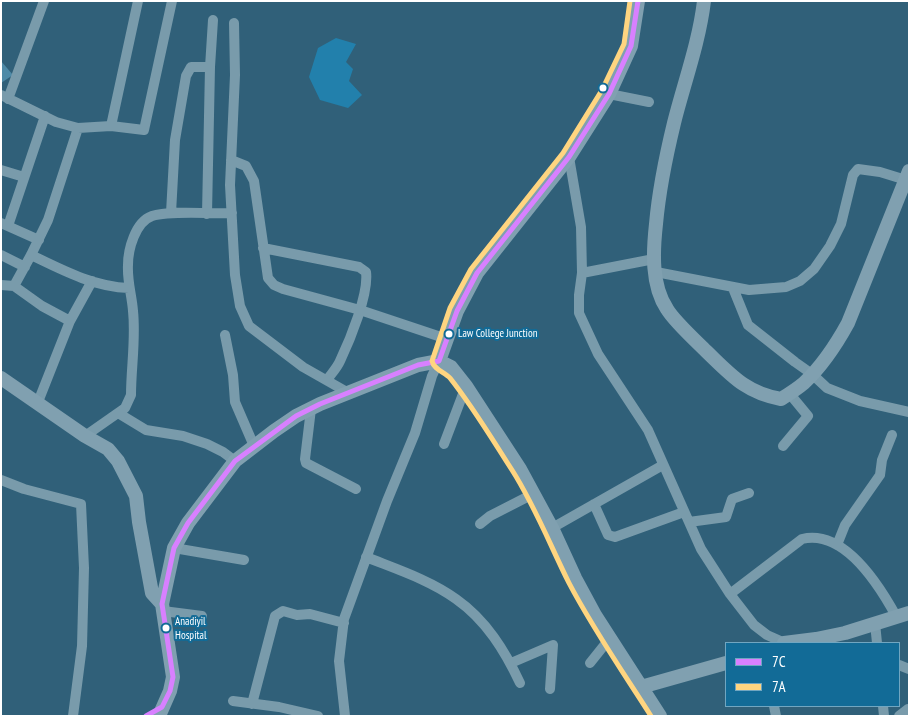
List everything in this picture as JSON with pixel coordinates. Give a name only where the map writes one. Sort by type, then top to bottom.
[{"type":"street","points":[[44,1],[5,97],[64,125],[78,128],[111,126],[144,130],[172,1]]},
{"type":"street","points":[[345,716],[338,662],[344,623],[366,557],[415,433],[432,376],[457,311],[477,273],[568,157],[609,94],[631,46],[638,1]]},
{"type":"street","points":[[582,273],[655,265],[733,288],[749,290],[786,287],[800,281],[814,269],[830,246],[841,224],[853,175],[858,169],[907,175],[848,323],[838,342],[812,374],[804,383],[781,399],[752,391],[730,374],[667,310],[659,292],[655,265],[659,192],[704,1]]},
{"type":"street","points":[[111,126],[137,2]]},
{"type":"street","points":[[207,214],[210,67],[213,20]]},
{"type":"street","points":[[234,23],[235,75],[231,160],[232,213],[235,275],[240,306],[248,326],[303,367],[347,392]]},
{"type":"street","points":[[171,213],[175,140],[186,76],[191,67],[210,67]]},
{"type":"street","points":[[609,94],[649,102]]},
{"type":"street","points":[[39,240],[4,225],[24,178],[45,116]]},
{"type":"street","points":[[14,286],[39,240],[56,196],[78,128]]},
{"type":"street","points":[[568,157],[580,227],[582,273],[579,313],[598,354],[648,430],[701,549],[730,594],[754,624],[767,635],[782,642]]},
{"type":"street","points":[[231,160],[241,162],[246,166],[254,181],[268,278],[274,285],[360,310],[447,339]]},
{"type":"street","points":[[1,170],[24,178]]},
{"type":"street","points":[[85,436],[125,408],[131,395],[133,311],[129,288],[128,264],[132,246],[143,220],[151,216],[171,213],[232,213]]},
{"type":"street","points":[[263,248],[363,269],[366,272],[360,310],[340,362],[327,380]]},
{"type":"street","points":[[1,255],[25,266]]},
{"type":"street","points":[[32,256],[74,276],[114,287],[129,288]]},
{"type":"street","points":[[38,402],[70,321],[92,281]]},
{"type":"street","points":[[1,285],[14,286],[42,306],[70,321]]},
{"type":"street","points":[[733,288],[748,325],[812,374],[827,388],[860,401],[909,412]]},
{"type":"street","points":[[226,335],[233,375],[235,402],[254,446]]},
{"type":"street","points":[[146,716],[160,711],[170,691],[174,677],[162,607],[174,548],[188,523],[235,462],[296,416],[347,392],[418,365],[439,361],[451,367],[466,386],[520,469],[552,528],[575,578],[610,638],[660,716]]},
{"type":"street","points":[[1,378],[85,436],[108,449],[118,461],[136,496],[152,592],[162,607],[202,616]]},
{"type":"street","points":[[444,444],[466,386]]},
{"type":"street","points":[[783,446],[808,416],[789,393]]},
{"type":"street","points":[[311,409],[306,463],[356,489]]},
{"type":"street","points":[[118,413],[146,430],[183,436],[207,444],[223,452],[235,462]]},
{"type":"street","points":[[836,545],[845,525],[880,475],[882,460],[892,435]]},
{"type":"street","points":[[552,528],[663,465]]},
{"type":"street","points":[[1,480],[24,489],[81,504],[84,568],[82,646],[73,716]]},
{"type":"street","points":[[689,522],[726,517],[732,499],[749,493]]},
{"type":"street","points":[[480,524],[490,516],[534,494]]},
{"type":"street","points":[[594,504],[608,535],[615,537],[684,512]]},
{"type":"street","points":[[730,594],[802,539],[812,536],[820,537],[836,545],[869,573],[884,595],[902,615],[845,633],[792,642]]},
{"type":"street","points":[[174,548],[244,560]]},
{"type":"street","points":[[366,557],[412,576],[456,598],[475,614],[493,635],[511,663],[520,683]]},
{"type":"street","points":[[252,704],[275,616],[283,611],[297,615],[310,614],[344,623]]},
{"type":"street","points":[[875,623],[877,642]]},
{"type":"street","points":[[590,662],[610,638]]},
{"type":"street","points":[[511,663],[553,645],[550,689]]},
{"type":"street","points":[[641,688],[725,663]]},
{"type":"street","points":[[233,702],[279,707],[318,716]]},
{"type":"street","points":[[899,716],[908,710]]},
{"type":"shaded area","points":[[336,38],[356,44],[346,62],[353,69],[349,81],[362,95],[348,108],[320,100],[309,77],[318,48]]},
{"type":"shaded area","points":[[1,61],[13,75],[1,83]]},
{"type":"transit line","name":"7A","points":[[630,1],[624,44],[602,90],[563,153],[471,269],[450,308],[432,361],[435,367],[448,376],[458,389],[512,470],[578,600],[651,716]]},
{"type":"transit line","name":"7C","points":[[146,716],[162,707],[170,691],[173,677],[162,604],[174,548],[188,523],[235,461],[296,416],[320,404],[418,365],[439,361],[457,311],[477,273],[569,157],[609,94],[631,46],[638,1]]},
{"type":"place","name":"Law College Junction","points":[[449,334]]},
{"type":"place","name":"Anadiyil Hospital","points":[[166,628]]}]
